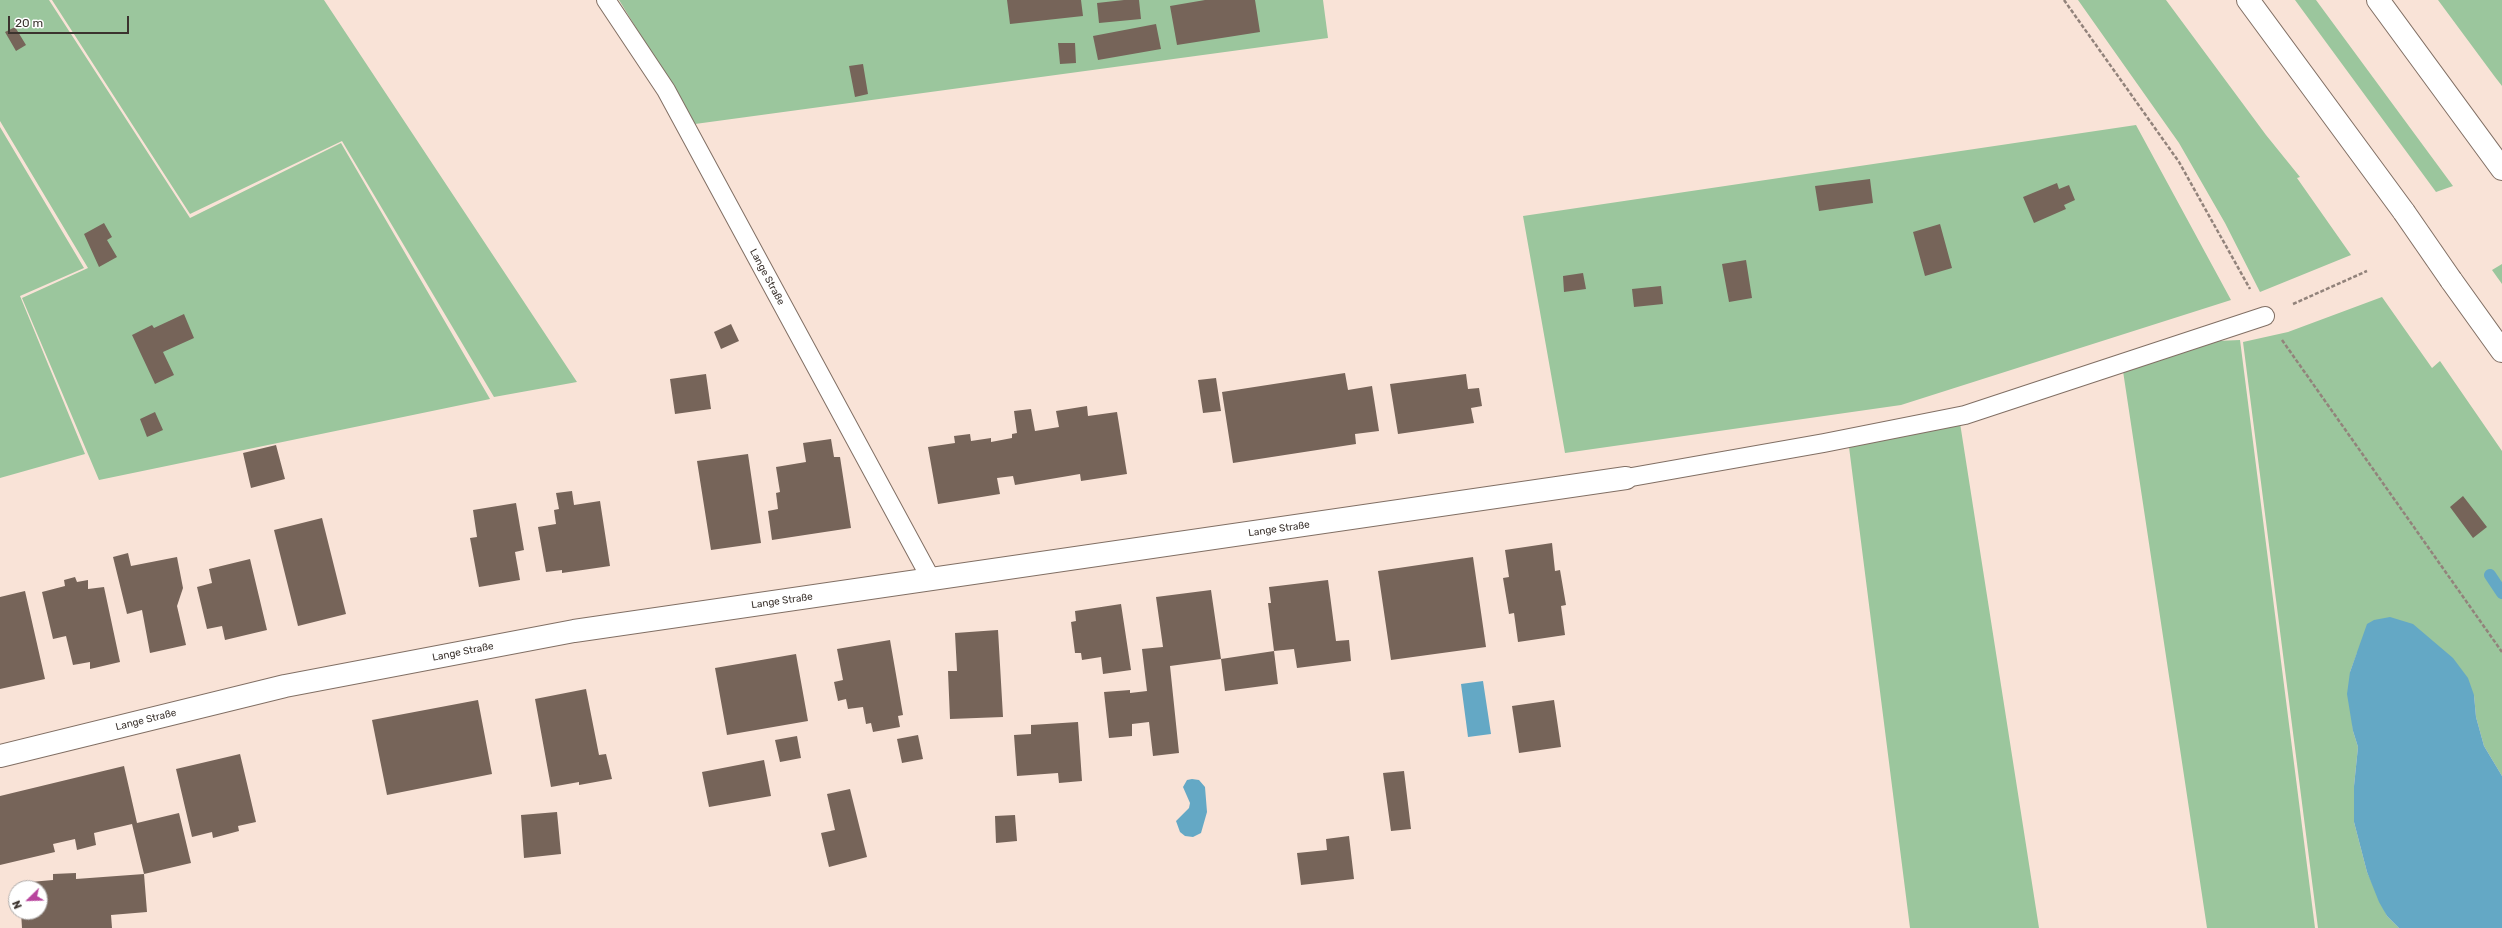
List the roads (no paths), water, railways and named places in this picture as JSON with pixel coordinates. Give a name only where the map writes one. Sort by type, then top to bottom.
[{"type":"main road","points":[[2248,0],[2404,212],[2502,351]]},
{"type":"main road","points":[[2378,0],[2499,166]]},
{"type":"main road","name":"Lange Straße","points":[[0,756],[285,686],[574,631],[1626,478]]},
{"type":"lane","name":"Lange Straße","points":[[606,0],[666,90],[931,579]]},
{"type":"lane","points":[[1626,478],[1824,443],[1964,415],[2265,316]]},
{"type":"water","points":[[2390,617],[2413,624],[2453,658],[2468,678],[2474,695],[2476,717],[2484,746],[2502,776],[2502,928],[2399,928],[2387,916],[2379,902],[2367,872],[2354,822],[2354,786],[2358,747],[2353,731],[2347,694],[2350,672],[2367,624],[2374,620]]},
{"type":"water","points":[[1483,681],[1491,734],[1468,737],[1461,684]]},
{"type":"water","points":[[1187,780],[1199,780],[1205,787],[1207,812],[1201,833],[1193,837],[1185,836],[1180,832],[1176,821],[1189,808],[1190,803],[1183,787]]},
{"type":"waterway","points":[[2490,575],[2502,593]]}]
